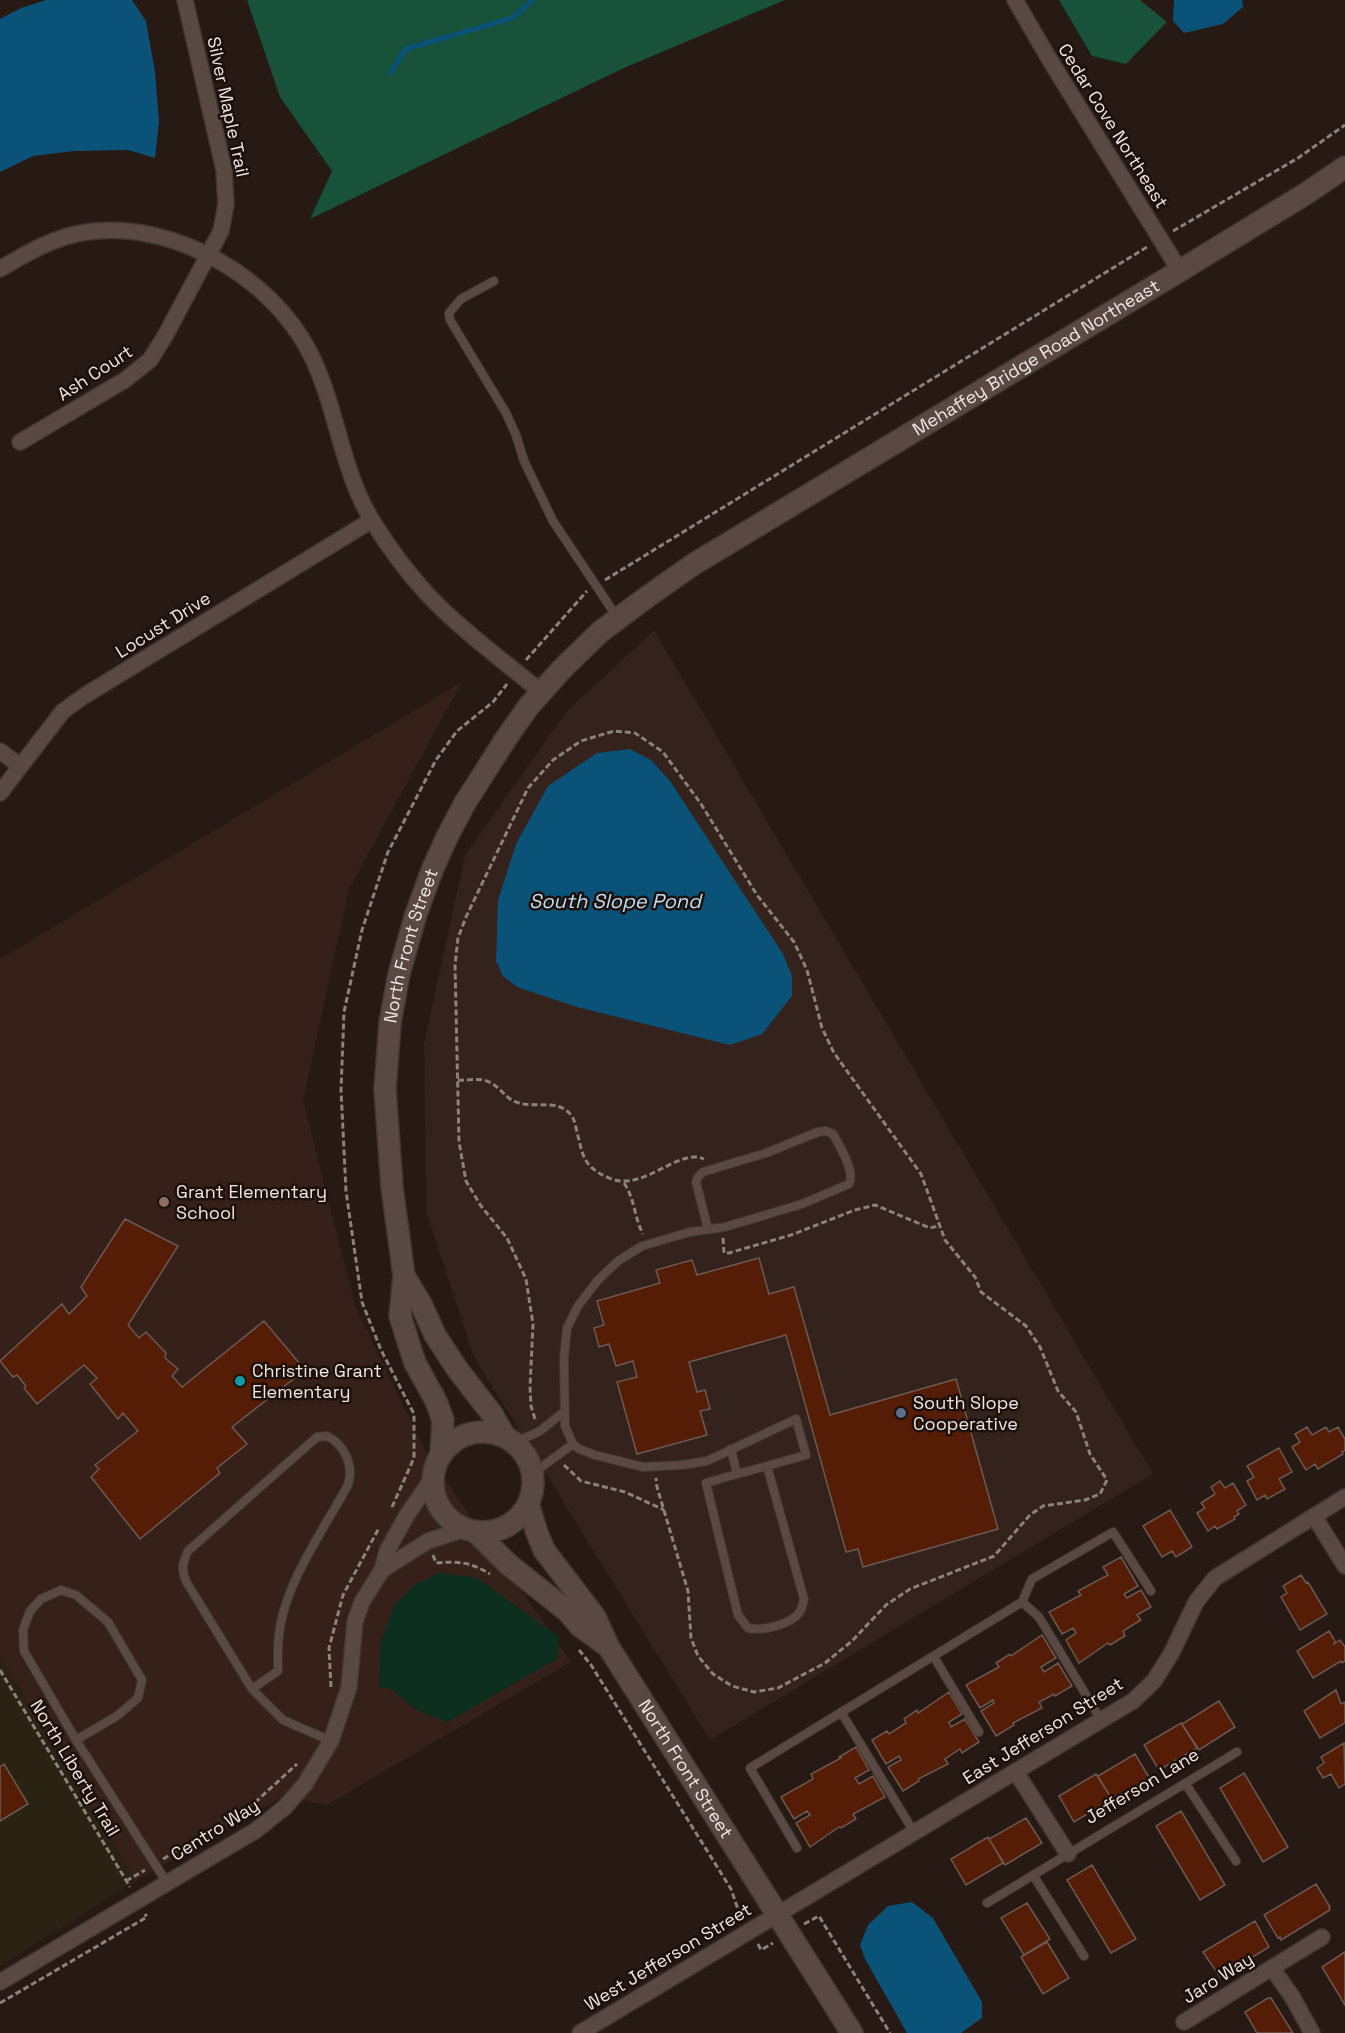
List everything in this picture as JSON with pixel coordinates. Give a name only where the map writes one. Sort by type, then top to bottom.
[{"type":"main road","name":"Mehaffey Bridge Road Northeast","points":[[725,545],[1180,271],[1345,167]]},
{"type":"main road","name":"North Front Street","points":[[509,1440],[435,1335],[421,1304],[404,1276],[392,1187],[385,1089],[390,1023],[399,974],[416,914],[447,837],[486,767],[541,692],[600,632],[646,597],[725,545]]},
{"type":"main road","points":[[404,1276],[400,1316],[415,1363],[436,1401],[443,1420],[441,1454]]},
{"type":"main road","points":[[470,1530],[491,1531],[506,1526],[519,1517],[528,1504],[532,1489],[532,1474],[528,1460],[519,1446],[491,1432],[477,1432],[457,1439],[441,1454],[435,1465],[433,1477],[433,1491],[438,1504],[446,1516],[470,1530],[567,1611],[580,1626],[608,1646]]},
{"type":"main road","name":"North Front Street","points":[[528,1504],[544,1550],[595,1617],[608,1646],[852,2033]]},
{"type":"street","name":"Silver Maple Trail","points":[[185,0],[224,170],[226,204],[221,231],[208,256]]},
{"type":"street","name":"Cedar Cove Northeast","points":[[1015,0],[1180,271]]},
{"type":"street","points":[[0,269],[58,240],[87,232],[122,231],[153,234],[185,244],[247,280],[274,304],[309,351],[326,387],[354,483],[372,520],[400,562],[429,596],[541,692]]},
{"type":"street","name":"Ash Court","points":[[20,442],[125,380],[150,360],[208,256]]},
{"type":"street","name":"Locust Drive","points":[[0,793],[63,711],[372,520]]},
{"type":"street","points":[[0,751],[20,766]]},
{"type":"street","name":"Centro Way","points":[[0,1982],[255,1831],[284,1808],[305,1784],[331,1741],[349,1687],[355,1622],[362,1602],[382,1570],[387,1551],[407,1515],[433,1477]]},
{"type":"street","name":"East Jefferson Street","points":[[776,1914],[1133,1701],[1155,1681],[1196,1602],[1215,1578],[1345,1497]]},
{"type":"street","points":[[1314,1515],[1345,1566]]},
{"type":"street","name":"Centro Way","points":[[382,1570],[428,1541],[470,1530]]},
{"type":"street","points":[[1016,1772],[1068,1854]]},
{"type":"street","name":"West Jefferson Street","points":[[580,2033],[776,1914]]},
{"type":"street","name":"Jaro Way","points":[[1184,2022],[1322,1937]]},
{"type":"street","name":"Jaro Way","points":[[1272,1968],[1293,1998],[1312,2033]]},
{"type":"lane","points":[[494,281],[461,299],[449,313],[450,320],[506,413],[524,461],[553,521],[618,619]]},
{"type":"lane","points":[[708,1229],[696,1182],[698,1177],[711,1168],[766,1153],[818,1132],[826,1131],[833,1134],[851,1171],[852,1179],[849,1184],[802,1204],[721,1227],[690,1232],[647,1245],[618,1261],[598,1280],[578,1306],[567,1328],[564,1358],[565,1426],[573,1444],[579,1449],[643,1467],[707,1461],[796,1419],[806,1455],[706,1483],[738,1615],[748,1628],[756,1630],[787,1622],[799,1614],[804,1599],[767,1466]]},
{"type":"lane","points":[[509,1440],[540,1431],[565,1411]]},
{"type":"lane","points":[[252,1689],[278,1671],[280,1628],[291,1590],[352,1473],[348,1458],[336,1440],[327,1436],[317,1437],[188,1551],[182,1563],[183,1574],[252,1689],[284,1720],[331,1741]]},
{"type":"lane","points":[[532,1474],[573,1444]]},
{"type":"lane","points":[[731,1449],[737,1474]]},
{"type":"lane","points":[[797,1848],[750,1768],[1022,1602],[1032,1580],[1113,1532],[1151,1591]]},
{"type":"lane","points":[[76,1740],[117,1716],[138,1698],[142,1680],[108,1622],[76,1595],[61,1590],[41,1599],[30,1611],[23,1630],[24,1651],[76,1740],[168,1883]]},
{"type":"lane","points":[[1022,1602],[1039,1617],[1101,1720]]},
{"type":"lane","points":[[934,1657],[979,1732]]},
{"type":"lane","points":[[841,1712],[914,1832]]},
{"type":"lane","name":"Jefferson Lane","points":[[987,1903],[1237,1752]]},
{"type":"lane","points":[[1185,1783],[1236,1861]]},
{"type":"lane","points":[[1033,1875],[1084,1956]]},
{"type":"path","points":[[517,671],[586,592],[596,585],[1160,238],[1298,158],[1345,125]]},
{"type":"path","points":[[458,1080],[481,1079],[491,1082],[509,1099],[519,1103],[563,1109],[571,1115],[586,1163],[593,1170],[624,1183],[631,1192],[638,1225],[647,1245]]},
{"type":"path","points":[[624,1183],[691,1156],[705,1159],[711,1168]]},
{"type":"path","points":[[721,1227],[724,1253],[729,1253],[791,1235],[855,1210],[875,1205],[930,1228],[938,1226]]},
{"type":"path","points":[[656,1481],[664,1510]]},
{"type":"path","name":"North Liberty Trail","points":[[0,1670],[126,1881]]},
{"type":"shaded area","name":"South Slope Cooperative","points":[[654,630],[1153,1474],[710,1740],[474,1357],[426,1212],[424,1044],[465,855],[567,711]]},
{"type":"shaded area","name":"Grant Elementary School","points":[[462,682],[349,889],[303,1100],[355,1305],[425,1451],[571,1662],[327,1805],[282,1797],[136,1881],[0,1656],[0,959]]},
{"type":"shaded area","points":[[0,1656],[136,1881],[0,1966]]},
{"type":"green space","points":[[247,0],[785,0],[624,68],[310,219],[332,171],[280,97]]},
{"type":"green space","points":[[1059,0],[1140,0],[1167,22],[1126,64],[1092,56]]},
{"type":"green space","points":[[440,1573],[477,1578],[559,1637],[557,1659],[447,1722],[415,1709],[391,1689],[379,1687],[381,1642],[394,1606],[416,1584]]},
{"type":"water","points":[[46,0],[132,0],[146,21],[155,72],[159,122],[155,158],[128,150],[74,151],[33,156],[0,172],[0,19],[21,8]]},
{"type":"water","points":[[1174,0],[1242,0],[1243,7],[1223,24],[1184,33],[1173,21]]},
{"type":"water","name":"South Slope Pond","points":[[630,749],[651,760],[670,781],[783,954],[792,976],[792,996],[762,1034],[730,1045],[577,1007],[517,987],[503,976],[496,961],[498,900],[516,844],[548,786],[597,753]]},
{"type":"water","points":[[912,1902],[933,1918],[982,2002],[982,2018],[961,2033],[907,2033],[865,1959],[860,1945],[868,1925],[888,1906]]},
{"type":"building","name":"Christine Grant Elementary","points":[[125,1219],[178,1246],[128,1325],[139,1338],[146,1332],[166,1353],[165,1358],[178,1369],[172,1376],[182,1387],[264,1321],[305,1370],[232,1427],[247,1444],[217,1468],[220,1473],[140,1539],[91,1477],[99,1469],[95,1465],[138,1431],[123,1413],[118,1419],[90,1384],[97,1378],[84,1365],[37,1404],[17,1375],[13,1377],[0,1361],[62,1304],[69,1314],[87,1296],[81,1287]]},
{"type":"building","name":"South Slope Cooperative","points":[[759,1258],[769,1294],[794,1287],[830,1415],[956,1379],[998,1529],[863,1567],[858,1549],[846,1552],[786,1335],[689,1362],[697,1392],[705,1390],[710,1409],[700,1411],[707,1435],[637,1454],[617,1382],[637,1377],[633,1361],[616,1366],[609,1344],[599,1347],[594,1328],[604,1325],[597,1301],[660,1283],[656,1270],[692,1260],[697,1275]]},
{"type":"building","points":[[1307,1427],[1312,1435],[1326,1427],[1329,1432],[1338,1427],[1345,1439],[1343,1454],[1318,1469],[1315,1464],[1306,1470],[1292,1447],[1300,1442],[1295,1434]]},
{"type":"building","points":[[1279,1448],[1292,1472],[1279,1479],[1285,1489],[1267,1499],[1265,1495],[1257,1500],[1247,1481],[1254,1477],[1247,1466]]},
{"type":"building","points":[[1220,1481],[1225,1488],[1233,1483],[1246,1505],[1237,1511],[1239,1514],[1234,1517],[1235,1519],[1217,1529],[1215,1526],[1208,1531],[1197,1513],[1205,1508],[1201,1503],[1215,1494],[1211,1487]]},
{"type":"building","points":[[1170,1510],[1192,1547],[1176,1557],[1172,1551],[1162,1557],[1143,1526]]},
{"type":"building","points":[[1121,1557],[1138,1586],[1124,1594],[1127,1598],[1141,1590],[1151,1607],[1137,1615],[1141,1620],[1123,1631],[1125,1636],[1110,1645],[1108,1643],[1079,1663],[1066,1640],[1076,1633],[1073,1628],[1062,1634],[1049,1612],[1081,1595],[1078,1591],[1108,1575],[1103,1567]]},
{"type":"building","points":[[1301,1575],[1306,1583],[1308,1582],[1327,1614],[1300,1630],[1281,1597],[1287,1593],[1283,1586]]},
{"type":"building","points":[[1329,1631],[1335,1641],[1334,1644],[1340,1640],[1345,1647],[1345,1661],[1342,1663],[1341,1661],[1313,1678],[1297,1651]]},
{"type":"building","points":[[1042,1635],[1056,1658],[1041,1667],[1044,1672],[1058,1663],[1072,1686],[1039,1702],[1042,1708],[1013,1723],[1014,1725],[996,1736],[981,1711],[994,1703],[993,1700],[980,1708],[966,1685],[999,1667],[996,1663],[1010,1654],[1011,1656]]},
{"type":"building","points":[[1336,1690],[1341,1704],[1345,1702],[1345,1723],[1320,1738],[1304,1711]]},
{"type":"building","points":[[949,1692],[962,1714],[949,1722],[951,1727],[965,1719],[979,1742],[962,1753],[960,1749],[945,1759],[948,1764],[918,1779],[919,1781],[903,1791],[888,1767],[901,1760],[899,1756],[886,1764],[872,1740],[887,1731],[889,1734],[906,1723],[904,1719],[917,1710],[918,1713]]},
{"type":"building","points":[[1219,1701],[1235,1727],[1199,1750],[1182,1724]]},
{"type":"building","points":[[1181,1723],[1197,1748],[1159,1770],[1144,1745]]},
{"type":"building","points":[[1344,1743],[1345,1784],[1339,1788],[1331,1774],[1323,1778],[1317,1768],[1324,1763],[1321,1757]]},
{"type":"building","points":[[856,1747],[869,1770],[855,1778],[859,1784],[873,1776],[885,1797],[853,1814],[856,1819],[839,1827],[810,1847],[796,1823],[810,1815],[807,1811],[794,1819],[781,1797],[813,1779],[811,1774]]},
{"type":"building","points":[[1135,1754],[1150,1779],[1113,1801],[1098,1776]]},
{"type":"building","points":[[4,1764],[28,1804],[0,1821],[0,1767]]},
{"type":"building","points":[[1244,1773],[1288,1847],[1263,1862],[1220,1788]]},
{"type":"building","points":[[1096,1774],[1112,1799],[1074,1822],[1059,1796]]},
{"type":"building","points":[[1181,1811],[1225,1885],[1200,1900],[1156,1826]]},
{"type":"building","points":[[1026,1818],[1042,1843],[1005,1865],[989,1839]]},
{"type":"building","points":[[988,1837],[1003,1863],[966,1885],[951,1859]]},
{"type":"building","points":[[1092,1865],[1136,1939],[1111,1953],[1067,1880]]},
{"type":"building","points":[[1316,1884],[1330,1910],[1281,1940],[1264,1915]]},
{"type":"building","points":[[1027,1903],[1050,1939],[1024,1955],[1001,1918]]},
{"type":"building","points":[[1255,1921],[1269,1947],[1220,1977],[1203,1952]]},
{"type":"building","points":[[1047,1942],[1069,1978],[1043,1994],[1021,1957]]},
{"type":"building","points":[[1345,1952],[1345,2005],[1322,1967]]},
{"type":"building","points":[[1271,1998],[1293,2033],[1257,2033],[1245,2012]]},
{"type":"waterway","points":[[390,73],[406,49],[512,18],[533,0]]},
{"type":"place","name":"Grant Elementary School","points":[[164,1202]]},
{"type":"place","name":"Christine Grant Elementary","points":[[240,1381]]},
{"type":"place","name":"South Slope Cooperative","points":[[901,1413]]}]
